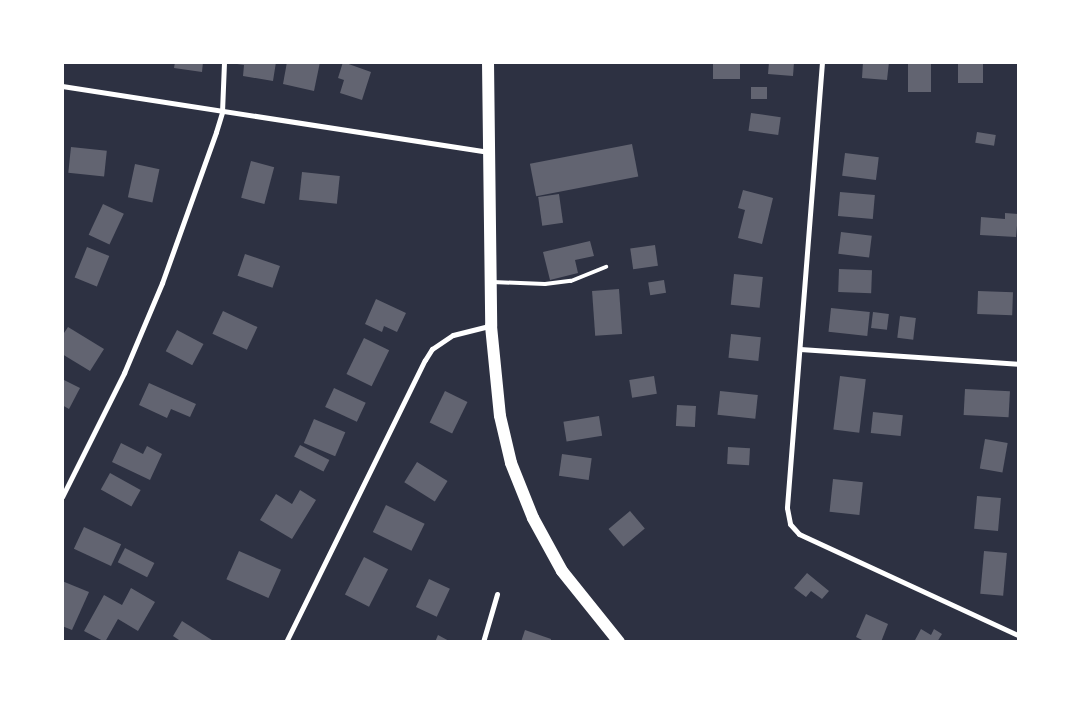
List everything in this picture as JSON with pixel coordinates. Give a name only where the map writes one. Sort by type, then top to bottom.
[{"type":"main road","points":[[488,62],[492,326],[500,416],[512,463],[525,500],[562,571],[619,642]]},
{"type":"street","points":[[62,497],[124,373],[162,283],[222,112],[224,62]]},
{"type":"street","points":[[822,62],[787,508],[790,524],[799,534],[1018,635]]},
{"type":"street","points":[[62,86],[489,152]]},
{"type":"street","points":[[286,642],[432,349],[454,335],[492,326]]},
{"type":"street","points":[[800,349],[1018,364]]},
{"type":"street","points":[[483,642],[497,594]]},
{"type":"lane","points":[[491,282],[562,282],[606,267]]},
{"type":"building","points":[[175,62],[203,62],[202,72],[174,68]]},
{"type":"building","points":[[276,62],[273,81],[243,76],[244,65],[237,64]]},
{"type":"building","points":[[287,62],[320,62],[314,91],[283,84]]},
{"type":"building","points":[[343,62],[371,72],[362,100],[340,93],[344,80],[338,78]]},
{"type":"building","points":[[713,62],[740,62],[740,79],[713,79]]},
{"type":"building","points":[[769,62],[794,62],[793,76],[768,74]]},
{"type":"building","points":[[863,62],[889,62],[887,80],[862,78]]},
{"type":"building","points":[[908,62],[931,62],[931,92],[908,92]]},
{"type":"building","points":[[958,62],[983,62],[983,83],[958,83]]},
{"type":"building","points":[[751,87],[767,87],[767,99],[751,99]]},
{"type":"building","points":[[751,113],[781,117],[778,135],[748,131]]},
{"type":"building","points":[[977,132],[996,135],[994,146],[975,143]]},
{"type":"building","points":[[632,144],[638,176],[536,196],[530,164]]},
{"type":"building","points":[[71,147],[107,151],[104,177],[68,173]]},
{"type":"building","points":[[845,153],[879,157],[876,180],[842,176]]},
{"type":"building","points":[[251,161],[274,167],[264,204],[241,198]]},
{"type":"building","points":[[135,164],[159,169],[152,202],[128,197]]},
{"type":"building","points":[[302,172],[340,176],[337,204],[299,200]]},
{"type":"building","points":[[743,190],[773,198],[762,244],[738,238],[745,210],[738,208]]},
{"type":"building","points":[[840,192],[875,195],[873,219],[838,216]]},
{"type":"building","points":[[559,194],[563,223],[542,226],[538,197]]},
{"type":"building","points":[[103,204],[124,214],[109,245],[89,235]]},
{"type":"building","points":[[1005,213],[1018,214],[1016,237],[980,235],[981,217],[1005,219]]},
{"type":"building","points":[[841,232],[872,236],[869,258],[838,254]]},
{"type":"building","points":[[590,241],[594,256],[575,260],[578,273],[550,280],[543,252]]},
{"type":"building","points":[[655,245],[658,266],[633,269],[630,248]]},
{"type":"building","points":[[87,247],[109,256],[97,287],[75,278]]},
{"type":"building","points":[[245,254],[280,266],[272,288],[238,276]]},
{"type":"building","points":[[839,269],[872,270],[871,293],[838,292]]},
{"type":"building","points":[[734,274],[763,277],[760,308],[731,305]]},
{"type":"building","points":[[664,280],[666,293],[650,295],[648,283]]},
{"type":"building","points":[[619,289],[622,334],[595,336],[592,291]]},
{"type":"building","points":[[978,291],[1013,292],[1012,315],[977,314]]},
{"type":"building","points":[[376,299],[406,313],[397,332],[384,326],[382,332],[365,324]]},
{"type":"building","points":[[831,308],[870,312],[867,336],[828,332]]},
{"type":"building","points":[[223,311],[257,327],[247,350],[212,334]]},
{"type":"building","points":[[873,312],[889,314],[887,330],[871,328]]},
{"type":"building","points":[[900,316],[916,318],[913,340],[897,338]]},
{"type":"building","points":[[68,327],[104,349],[90,371],[62,354],[62,336]]},
{"type":"building","points":[[177,330],[203,344],[192,365],[166,351]]},
{"type":"building","points":[[731,334],[761,337],[758,361],[728,358]]},
{"type":"building","points":[[364,338],[389,350],[372,386],[346,374]]},
{"type":"building","points":[[654,376],[657,394],[632,398],[629,380]]},
{"type":"building","points":[[840,376],[866,379],[859,433],[833,430]]},
{"type":"building","points":[[62,379],[80,388],[69,409],[62,405]]},
{"type":"building","points":[[149,383],[196,404],[190,417],[171,409],[167,418],[139,405]]},
{"type":"building","points":[[334,388],[366,403],[357,422],[325,407]]},
{"type":"building","points":[[965,389],[1010,391],[1009,417],[964,415]]},
{"type":"building","points":[[445,391],[467,402],[452,433],[430,422]]},
{"type":"building","points":[[720,391],[758,395],[755,419],[717,415]]},
{"type":"building","points":[[677,405],[696,406],[695,427],[676,426]]},
{"type":"building","points":[[873,412],[903,415],[901,436],[871,433]]},
{"type":"building","points":[[599,416],[602,436],[567,441],[563,422]]},
{"type":"building","points":[[314,419],[345,432],[335,456],[304,443]]},
{"type":"building","points":[[985,439],[1008,443],[1002,473],[980,469]]},
{"type":"building","points":[[121,443],[143,454],[147,446],[162,454],[150,480],[112,462]]},
{"type":"building","points":[[300,445],[329,460],[324,472],[294,457]]},
{"type":"building","points":[[728,447],[750,448],[749,465],[727,464]]},
{"type":"building","points":[[562,454],[592,458],[589,480],[559,476]]},
{"type":"building","points":[[417,462],[448,481],[435,501],[404,482]]},
{"type":"building","points":[[110,473],[141,490],[131,507],[101,490]]},
{"type":"building","points":[[833,479],[863,482],[859,515],[830,512]]},
{"type":"building","points":[[300,490],[316,500],[292,539],[260,520],[276,494],[292,504]]},
{"type":"building","points":[[977,496],[1001,498],[998,531],[974,529]]},
{"type":"building","points":[[386,505],[425,524],[411,551],[373,532]]},
{"type":"building","points":[[630,511],[645,529],[623,547],[609,529]]},
{"type":"building","points":[[84,527],[121,544],[111,566],[74,549]]},
{"type":"building","points":[[125,548],[154,563],[147,577],[118,562]]},
{"type":"building","points":[[239,551],[281,570],[268,598],[226,579]]},
{"type":"building","points":[[984,551],[1007,553],[1003,596],[980,594]]},
{"type":"building","points":[[364,557],[388,569],[369,607],[345,594]]},
{"type":"building","points":[[807,573],[829,591],[822,599],[811,591],[806,597],[794,588]]},
{"type":"building","points":[[429,579],[450,589],[437,617],[416,607]]},
{"type":"building","points":[[62,581],[89,592],[72,630],[62,626]]},
{"type":"building","points":[[131,588],[155,602],[138,631],[118,619],[105,642],[84,631],[104,595],[122,605]]},
{"type":"building","points":[[866,614],[888,624],[881,642],[866,642],[856,637]]},
{"type":"building","points":[[182,621],[215,642],[182,642],[173,636]]},
{"type":"building","points":[[921,629],[931,635],[934,629],[942,634],[937,642],[914,642]]},
{"type":"building","points":[[525,630],[551,639],[551,642],[521,642]]},
{"type":"building","points":[[438,635],[451,642],[435,642]]}]
